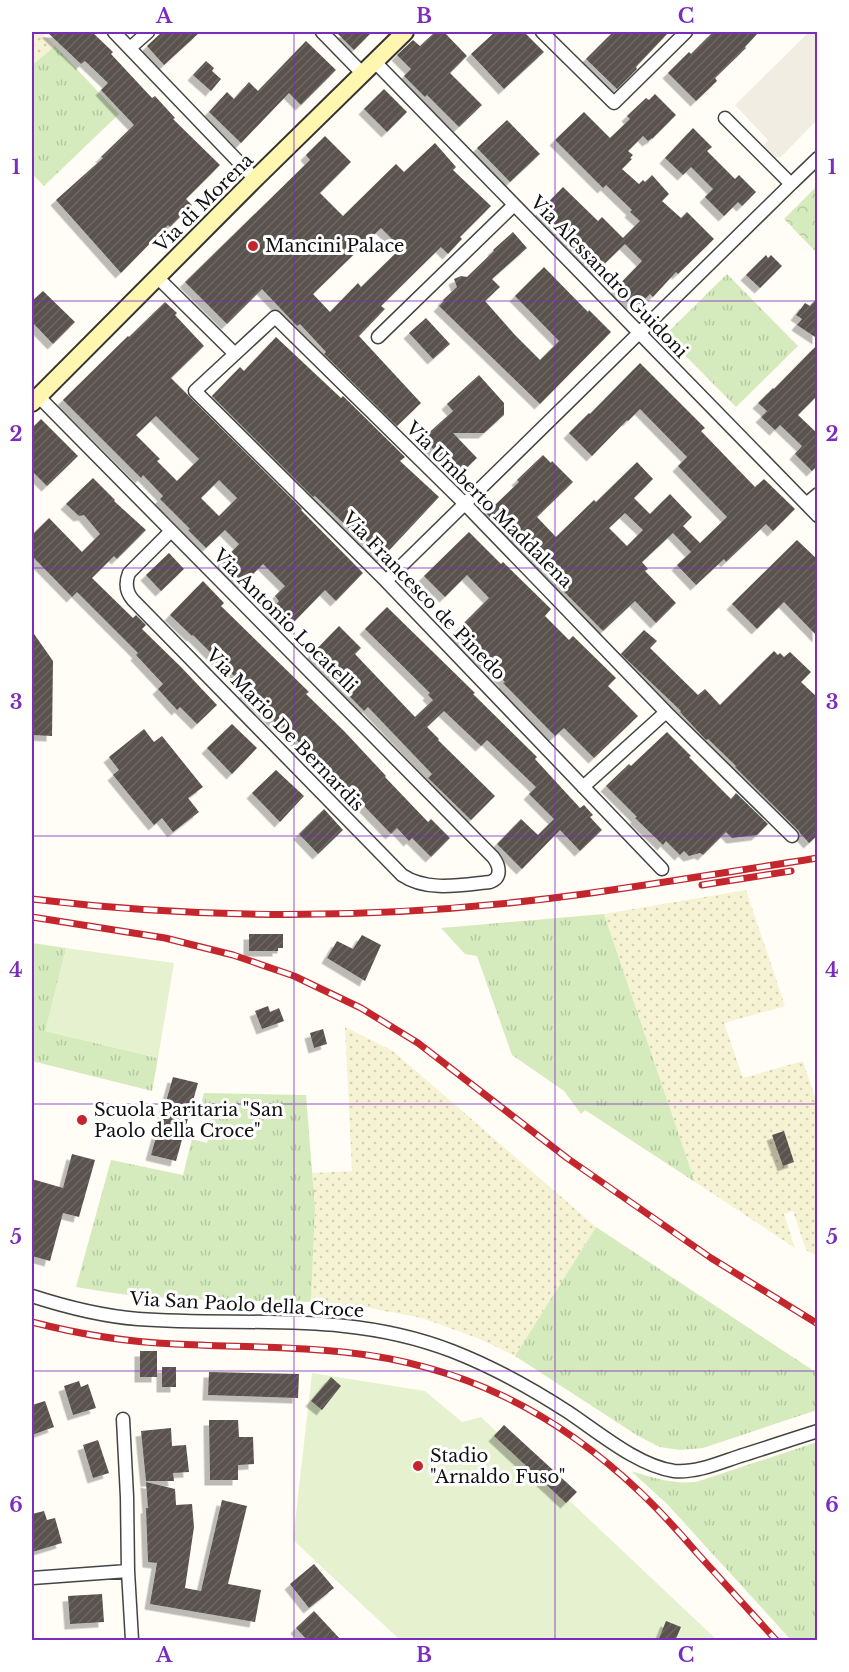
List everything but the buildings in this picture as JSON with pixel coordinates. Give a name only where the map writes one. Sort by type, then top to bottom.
[{"type":"street","points":[[114,32],[255,179]]},
{"type":"street","points":[[130,48],[148,32]]},
{"type":"street","name":"Via Alessandro Guidoni","points":[[322,32],[368,68],[514,206],[818,516]]},
{"type":"street","name":"Via di Morena","points":[[35,400],[405,32]]},
{"type":"street","points":[[542,32],[614,103],[686,32]]},
{"type":"street","points":[[725,117],[790,184]]},
{"type":"street","points":[[386,581],[818,158]]},
{"type":"street","points":[[378,337],[514,206]]},
{"type":"street","points":[[157,277],[235,354]]},
{"type":"street","name":"Via Umberto Maddalena","points":[[235,354],[274,317],[464,503],[666,712],[792,836]]},
{"type":"street","name":"Via Francesco de Pinedo","points":[[235,354],[195,391],[386,581],[662,869]]},
{"type":"street","name":"Via Antonio Locatelli","points":[[35,400],[171,531],[493,857],[498,864],[498,875]]},
{"type":"street","points":[[806,504],[818,494]]},
{"type":"street","name":"Via Mario De Bernardis","points":[[171,531],[129,573],[127,589],[133,600],[402,875],[416,883],[436,886],[490,882],[498,875]]},
{"type":"street","points":[[583,787],[666,712]]},
{"type":"street","name":"Via San Paolo della Croce","points":[[32,1296],[88,1311],[136,1318],[315,1323],[361,1327],[409,1337],[449,1350],[495,1370],[542,1396],[629,1453],[668,1470],[700,1469],[818,1431]]},
{"type":"street","points":[[123,1419],[132,1641]]},
{"type":"street","points":[[32,1578],[128,1570]]},
{"type":"shaded area","points":[[32,32],[41,32],[55,46],[32,65]]},
{"type":"shaded area","points":[[809,32],[817,32],[817,120],[781,157],[773,158],[759,150],[768,140],[735,105]]},
{"type":"shaded area","points":[[746,890],[785,1006],[724,1023],[743,1078],[803,1061],[817,1103],[817,1256],[806,1250],[793,1211],[784,1214],[795,1248],[695,1182],[604,914]]},
{"type":"shaded area","points":[[345,1027],[393,1051],[596,1227],[515,1356],[480,1339],[422,1318],[354,1305],[311,1302],[315,1208],[312,1173],[352,1171]]},
{"type":"green space","points":[[55,46],[119,114],[44,186],[32,174],[32,65]]},
{"type":"green space","points":[[817,186],[817,253],[784,219]]},
{"type":"green space","points":[[727,274],[798,346],[736,407],[665,335]]},
{"type":"green space","points":[[604,914],[695,1182],[585,1110],[581,1114],[564,1091],[512,1055],[477,956],[465,954],[441,928]]},
{"type":"green space","points":[[32,943],[66,948],[46,1031],[158,1058],[152,1091],[32,1061]]},
{"type":"green space","points":[[66,948],[174,963],[158,1058],[45,1031]]},
{"type":"green space","points":[[204,1093],[306,1095],[315,1208],[311,1302],[164,1298],[76,1287],[111,1160],[183,1175],[192,1139],[207,1143],[213,1117],[199,1112]]},
{"type":"green space","points":[[596,1227],[817,1373],[817,1410],[703,1448],[680,1450],[660,1447],[638,1436],[515,1356]]},
{"type":"green space","name":"Stadio \"Arnaldo Fuso\"","points":[[312,1373],[425,1391],[462,1422],[481,1417],[717,1640],[400,1640],[293,1540]]},
{"type":"green space","points":[[817,1442],[817,1640],[791,1640],[668,1505],[631,1471],[671,1481],[696,1482]]},
{"type":"railway","points":[[32,899],[169,911],[239,914],[377,912],[447,908],[584,894],[818,858]]},
{"type":"railway","points":[[702,885],[791,871]]},
{"type":"railway","points":[[32,917],[165,938],[233,955],[294,976],[361,1008],[418,1043],[567,1158],[711,1258],[818,1324]]},
{"type":"railway","points":[[32,1322],[85,1334],[139,1341],[343,1352],[386,1358],[467,1381],[540,1416],[575,1438],[609,1464],[663,1515],[776,1640]]},
{"type":"place","name":"Mancini Palace","points":[[253,246]]},
{"type":"place","name":"Scuola Paritaria \"San Paolo della Croce\"","points":[[82,1120]]},
{"type":"place","name":"Stadio \"Arnaldo Fuso\"","points":[[418,1466]]}]
